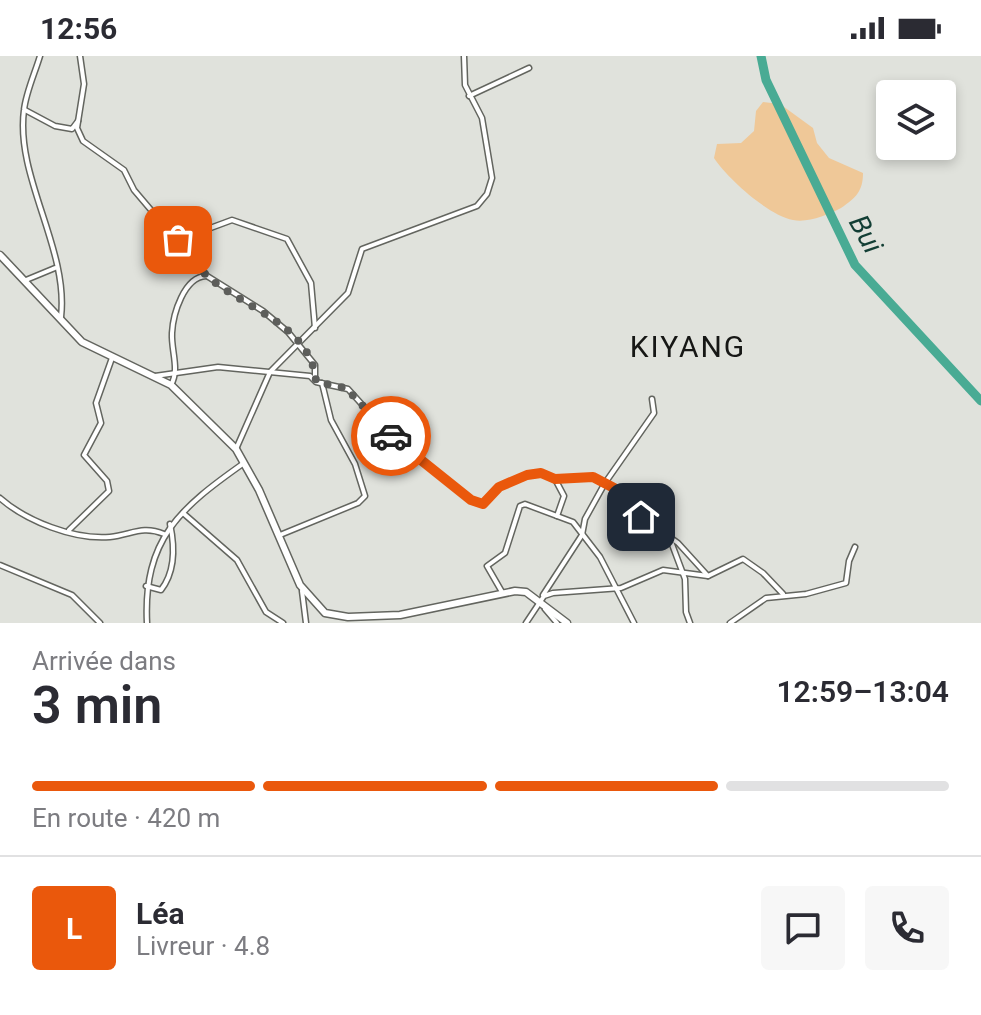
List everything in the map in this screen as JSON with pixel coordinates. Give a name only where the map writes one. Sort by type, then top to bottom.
[{"type":"main road","points":[[0,255],[82,342],[171,385],[236,449],[280,535],[300,585],[325,613],[348,617],[400,615],[526,592],[567,623]]},
{"type":"street","points":[[40,56],[24,110],[24,140],[55,268],[61,317]]},
{"type":"street","points":[[80,56],[84,84],[78,134],[83,141],[124,170],[134,190],[207,276],[263,311],[299,343],[315,365],[316,382]]},
{"type":"street","points":[[236,449],[270,372],[348,293],[358,254],[367,245],[483,201],[492,178],[482,118],[465,85],[464,56]]},
{"type":"street","points":[[469,96],[529,68]]},
{"type":"street","points":[[24,110],[72,129],[78,121]]},
{"type":"street","points":[[178,240],[232,220],[287,239],[311,283],[315,328]]},
{"type":"street","points":[[26,280],[55,268]]},
{"type":"street","points":[[171,385],[175,371],[172,335],[177,310],[190,284],[198,277],[207,276]]},
{"type":"street","points":[[69,530],[109,491],[107,481],[84,455],[101,423],[96,403],[112,358]]},
{"type":"street","points":[[155,376],[175,371],[231,367],[310,376],[316,382],[346,388],[386,431],[471,500],[483,504],[499,487],[527,475],[541,473],[555,479],[593,477],[605,483],[634,511],[669,537],[708,576]]},
{"type":"street","points":[[280,535],[358,503],[365,496],[355,464],[331,420],[322,383]]},
{"type":"street","points":[[539,604],[582,535],[585,519],[605,483],[654,413],[652,399]]},
{"type":"street","points":[[147,623],[146,586],[170,524],[244,463]]},
{"type":"street","points":[[555,479],[564,496],[557,516]]},
{"type":"street","points":[[0,498],[33,520],[69,530],[104,537],[140,529],[164,534]]},
{"type":"street","points":[[503,594],[487,566],[505,553],[520,506],[525,504],[573,522],[617,588],[634,623]]},
{"type":"street","points":[[183,513],[237,560],[266,612],[283,623]]},
{"type":"street","points":[[146,586],[161,590],[169,575],[174,547],[170,524]]},
{"type":"street","points":[[669,537],[684,573],[690,623]]},
{"type":"street","points":[[730,623],[758,601],[783,594],[806,594],[846,583],[855,547]]},
{"type":"street","points":[[526,623],[544,596],[564,591],[617,588],[663,570],[708,576],[747,559],[783,594]]},
{"type":"street","points":[[0,565],[72,595],[100,623]]},
{"type":"street","points":[[300,585],[306,623]]},
{"type":"street","points":[[539,604],[557,623]]},
{"type":"shaded area","points":[[763,102],[780,104],[813,128],[817,143],[829,158],[863,173],[858,194],[851,201],[824,216],[793,220],[761,204],[720,166],[714,158],[717,144],[741,143],[754,131],[756,111]]},
{"type":"waterway","name":"Bui","points":[[761,56],[766,80],[855,265],[981,401]]},
{"type":"way so far","points":[[178,240],[207,276],[263,311],[299,343],[315,365],[316,382],[346,388],[391,436]]},
{"type":"district","name":"KIYANG","points":[[688,346]]},
{"type":"route","points":[[391,436],[427,461],[471,500],[483,504],[499,487],[535,473],[555,479],[593,477],[614,488],[641,517]]}]
